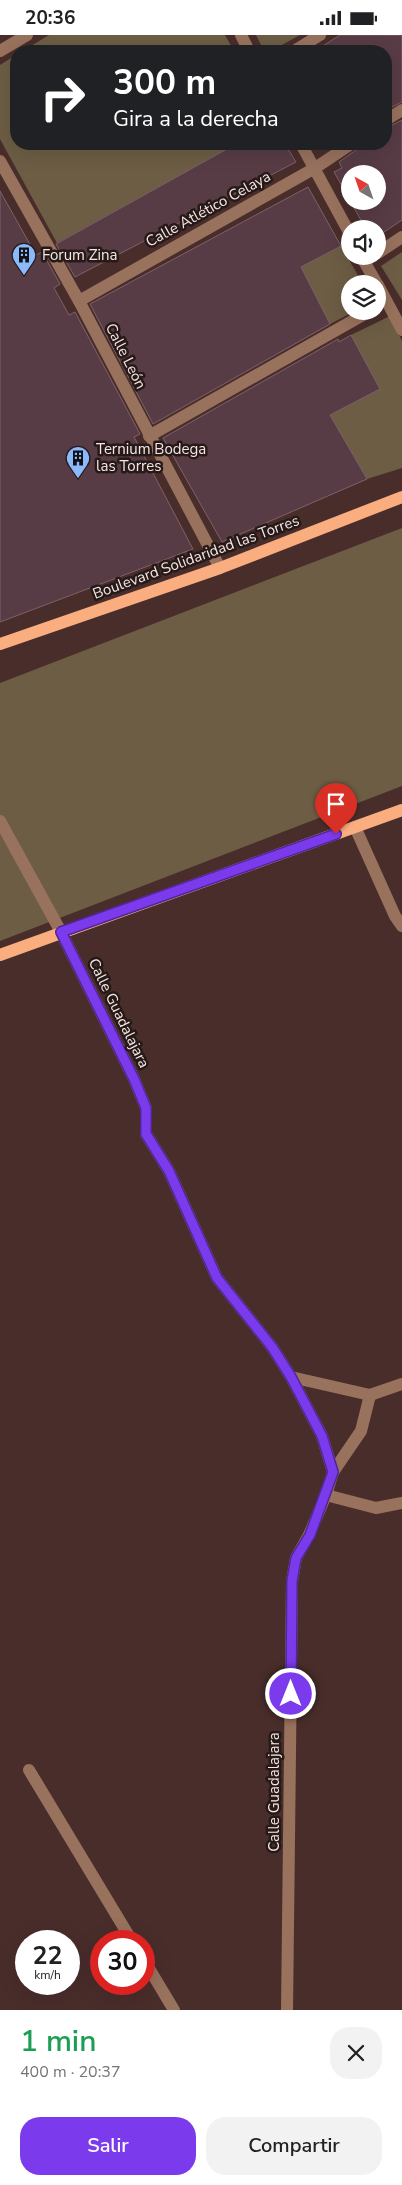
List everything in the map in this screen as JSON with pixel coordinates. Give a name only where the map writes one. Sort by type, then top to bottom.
[{"type":"main road","name":"Boulevard Solidaridad las Torres","points":[[0,644],[220,568],[400,499]]},
{"type":"main road","points":[[0,955],[402,810]]},
{"type":"street","points":[[10,45],[27,35]]},
{"type":"street","points":[[304,45],[320,35]]},
{"type":"street","points":[[305,150],[342,220]]},
{"type":"street","name":"Calle Atlético Celaya","points":[[79,301],[315,168],[342,150]]},
{"type":"street","name":"Calle León","points":[[0,161],[79,301],[148,436],[220,568]]},
{"type":"street","points":[[386,248],[402,237]]},
{"type":"street","points":[[386,309],[402,330]]},
{"type":"street","points":[[148,436],[354,320]]},
{"type":"street","name":"Calle Guadalajara","points":[[0,821],[61,932],[134,1079],[146,1108],[146,1134],[169,1171],[217,1278],[272,1347],[291,1377],[322,1436],[333,1472],[310,1535],[296,1558],[292,1581],[287,2010]]},
{"type":"street","points":[[354,827],[395,916],[402,927]]},
{"type":"street","points":[[291,1377],[370,1395],[402,1384]]},
{"type":"street","points":[[333,1472],[361,1431],[370,1395]]},
{"type":"street","points":[[326,1495],[376,1508],[402,1503]]},
{"type":"street","points":[[29,1770],[125,1930]]},
{"type":"street","points":[[155,1978],[174,2010]]},
{"type":"shaded area","points":[[49,35],[225,35],[231,45],[33,45]]},
{"type":"shaded area","points":[[256,35],[300,35],[282,45],[261,45]]},
{"type":"shaded area","points":[[10,59],[10,150],[225,150],[57,243],[0,139],[0,65]]},
{"type":"shaded area","points":[[341,246],[341,265],[352,265],[358,275],[341,275],[341,318],[330,324],[301,267]]},
{"type":"shaded area","points":[[402,252],[402,300],[381,266],[386,265],[386,263]]},
{"type":"shaded area","points":[[390,316],[402,341],[402,468],[367,479],[330,415],[380,389],[351,335],[382,320],[386,320]]},
{"type":"shaded area","points":[[402,528],[402,786],[0,941],[0,683]]},
{"type":"building","points":[[340,35],[402,35],[402,102],[392,107],[392,45],[324,45]]},
{"type":"building","points":[[402,120],[402,220],[386,231],[386,220],[361,220],[355,210],[386,210],[386,165],[341,166],[339,162],[356,150],[392,150],[392,125]]},
{"type":"building","points":[[225,150],[289,150],[296,162],[75,277],[56,244]]},
{"type":"building","points":[[341,168],[341,184],[334,172]]},
{"type":"building","points":[[308,187],[341,246],[301,267],[330,324],[153,424],[90,304]]},
{"type":"building","name":"Ternium Bodega las Torres","points":[[0,191],[36,255],[42,252],[60,284],[54,288],[69,315],[75,312],[140,434],[134,437],[193,549],[0,622]]},
{"type":"building","points":[[351,335],[380,389],[330,415],[367,479],[222,542],[163,438],[338,339],[339,342]]},
{"type":"place","name":"Forum Zina","points":[[24,276]]},
{"type":"place","name":"Ternium Bodega las Torres","points":[[78,479]]},
{"type":"route","points":[[291,1694],[292,1581],[296,1558],[310,1535],[333,1472],[322,1436],[291,1377],[272,1347],[217,1278],[169,1171],[146,1134],[146,1108],[134,1079],[61,932],[336,834]]}]
